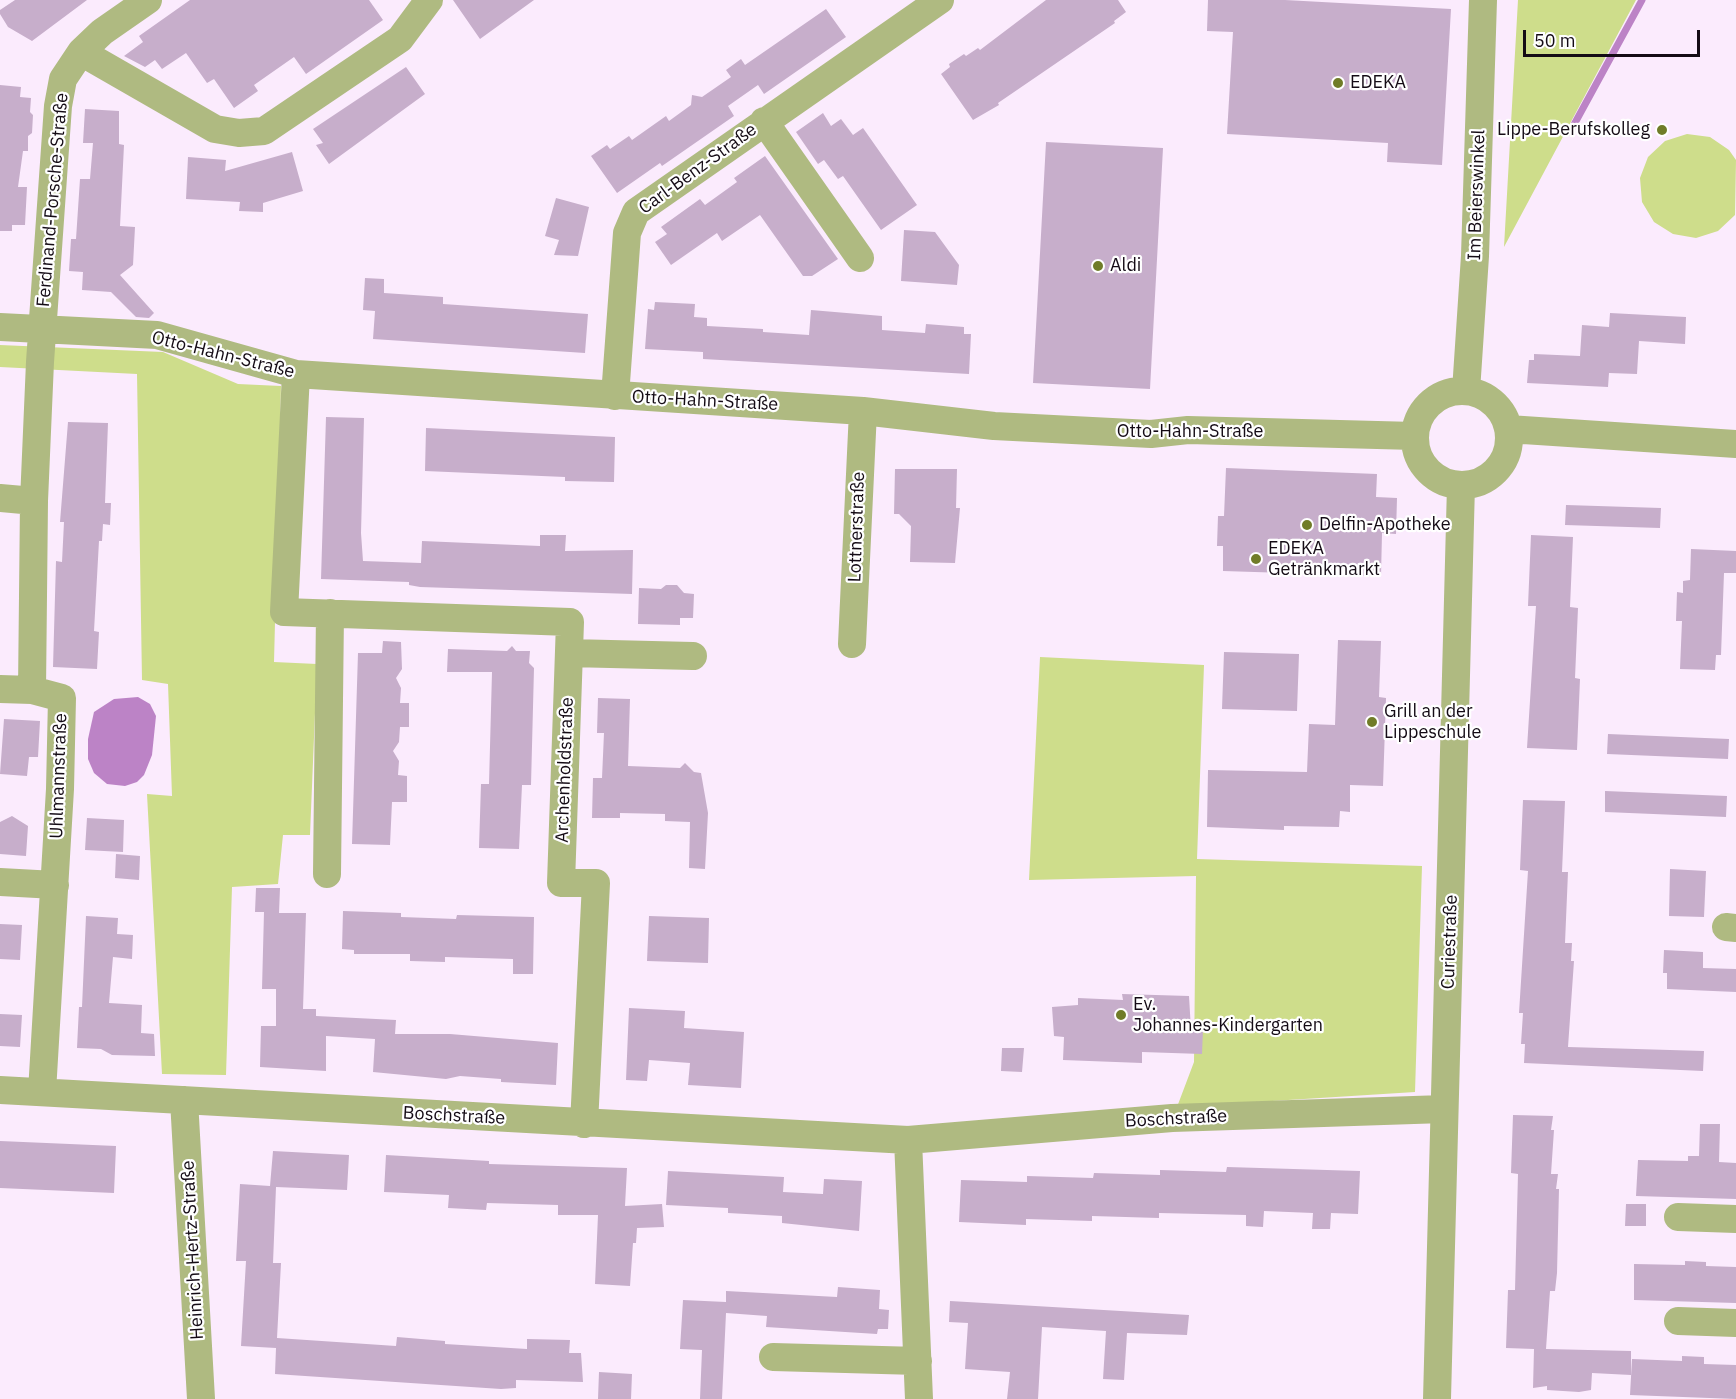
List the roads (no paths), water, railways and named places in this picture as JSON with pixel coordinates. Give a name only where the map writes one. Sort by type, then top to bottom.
[{"type":"street","name":"Ferdinand-Porsche-Straße","points":[[42,331],[58,106],[63,79],[81,52],[102,32],[148,0]]},
{"type":"street","name":"Carl-Benz-Straße","points":[[615,396],[627,233],[636,212],[940,0]]},
{"type":"street","name":"Im Beierswinkel","points":[[1466,391],[1475,256],[1483,0]]},
{"type":"street","points":[[81,52],[215,129],[239,134],[264,131],[288,117],[399,39],[414,6]]},
{"type":"street","name":"Carl-Benz-Straße","points":[[764,121],[860,258]]},
{"type":"street","name":"Otto-Hahn-Straße","points":[[0,327],[42,331],[157,335],[296,374],[863,411],[994,426],[1140,433],[1188,430],[1415,436]]},
{"type":"street","points":[[32,690],[34,501],[42,331]]},
{"type":"street","name":"Archenholdstraße","points":[[296,374],[284,612],[570,622],[561,883],[596,883],[584,1124]]},
{"type":"street","points":[[1466,391],[1486,398],[1496,406],[1508,429],[1509,443],[1498,468],[1475,483],[1461,485],[1446,482],[1433,475],[1423,465],[1417,451],[1415,436],[1424,410],[1435,399],[1448,393],[1466,391]]},
{"type":"street","name":"Lottnerstraße","points":[[852,644],[863,411]]},
{"type":"street","points":[[1508,429],[1736,444]]},
{"type":"street","name":"Curiestraße","points":[[1437,1399],[1461,485]]},
{"type":"street","points":[[0,498],[34,501]]},
{"type":"street","points":[[327,874],[330,613]]},
{"type":"street","points":[[569,653],[693,656]]},
{"type":"street","name":"Uhlmannstraße","points":[[0,689],[32,690],[62,698],[55,885],[42,1092]]},
{"type":"street","points":[[0,882],[55,885]]},
{"type":"street","name":"Boschstraße","points":[[0,1090],[584,1124],[908,1140],[1172,1118],[1444,1109]]},
{"type":"street","name":"Heinrich-Hertz-Straße","points":[[184,1100],[201,1399]]},
{"type":"street","points":[[908,1140],[919,1399]]},
{"type":"street","points":[[1678,1217],[1736,1219]]},
{"type":"street","points":[[1678,1321],[1736,1323]]},
{"type":"street","points":[[773,1357],[918,1361]]},
{"type":"waterway","points":[[1570,132],[1642,0]]},
{"type":"place","name":"EDEKA","points":[[1338,83]]},
{"type":"place","name":"Lippe-Berufskolleg","points":[[1662,130]]},
{"type":"place","name":"Aldi","points":[[1098,266]]},
{"type":"place","name":"Delfin-Apotheke","points":[[1307,525]]},
{"type":"place","name":"EDEKA Getränkmarkt","points":[[1256,559]]},
{"type":"place","name":"Grill an der Lippeschule","points":[[1372,722]]},
{"type":"place","name":"Ev. Johannes-Kindergarten","points":[[1121,1015]]}]
